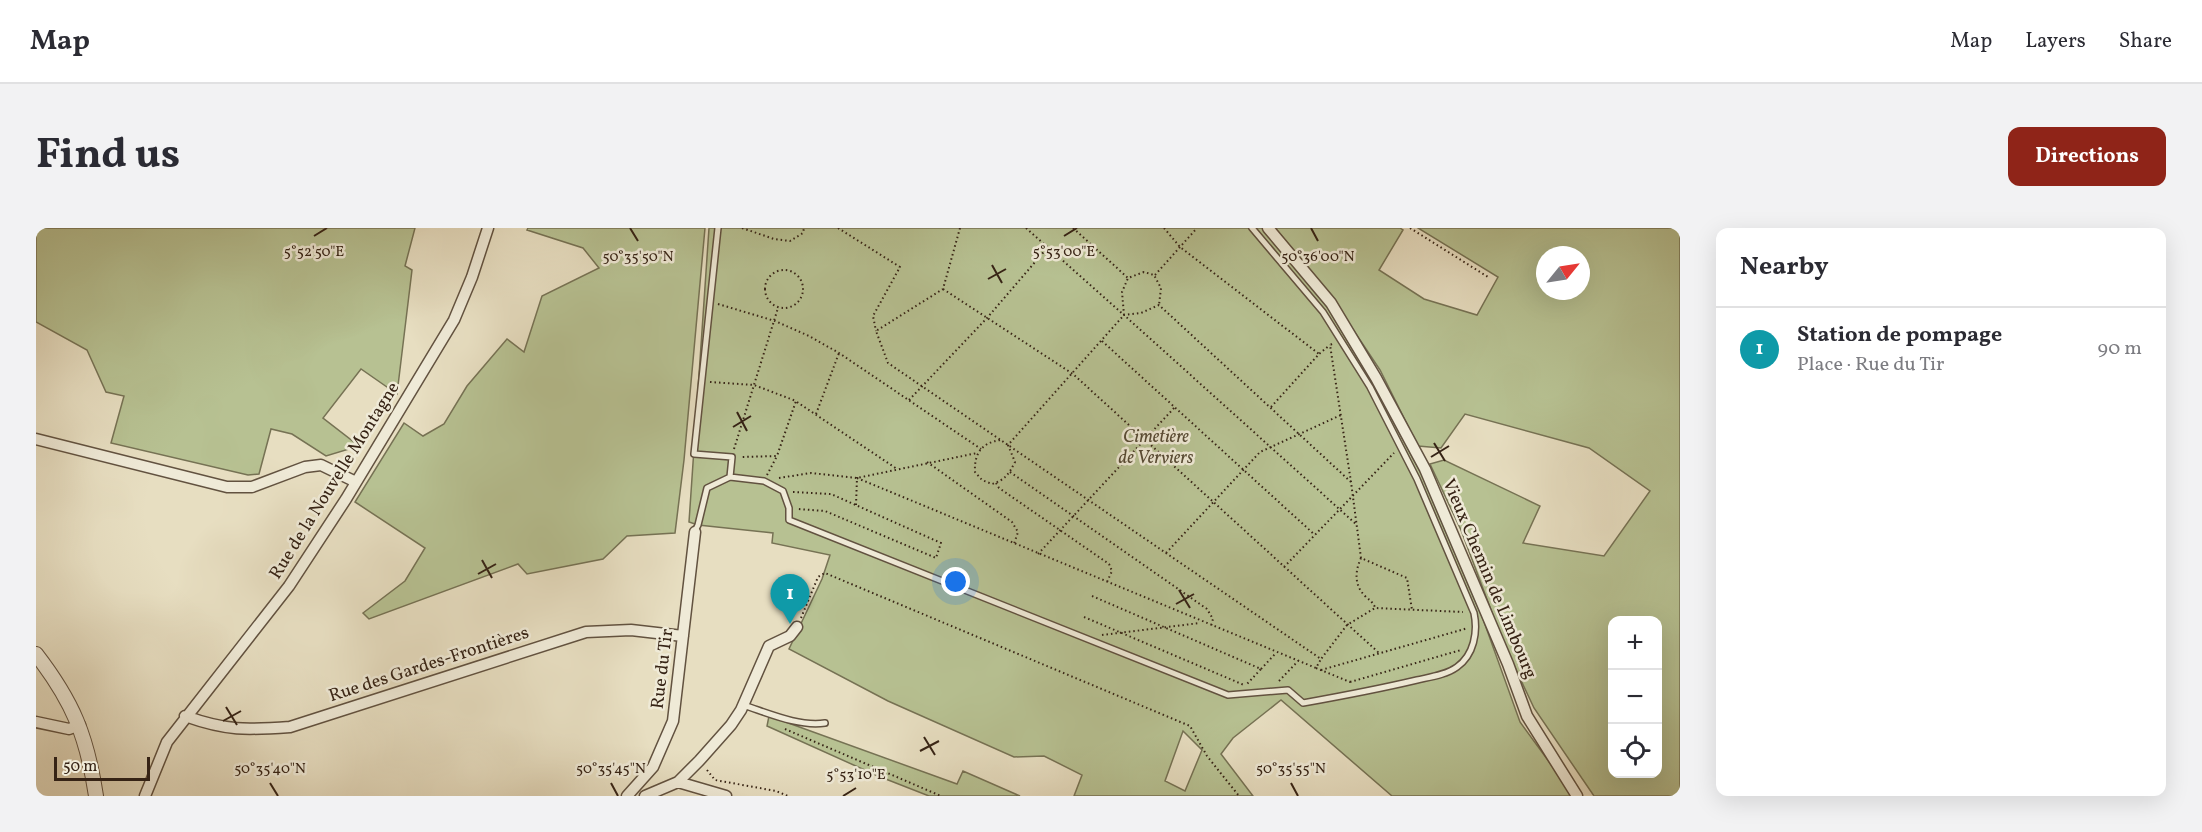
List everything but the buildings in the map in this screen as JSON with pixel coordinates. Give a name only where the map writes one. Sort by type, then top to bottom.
[{"type":"street","name":"Rue de la Nouvelle Montagne","points":[[145,796],[167,742],[309,558],[454,320],[472,277],[488,228]]},
{"type":"street","name":"Vieux Chemin de Limbourg","points":[[1268,228],[1331,303],[1376,378],[1425,469],[1508,664],[1527,716],[1577,796]]},
{"type":"street","points":[[36,438],[226,487],[252,487],[305,467],[321,465],[356,482]]},
{"type":"street","name":"Rue du Tir","points":[[627,796],[653,767],[674,721],[694,532]]},
{"type":"street","points":[[645,796],[678,782],[699,761],[731,725],[743,705],[769,646],[790,636],[797,627]]},
{"type":"street","name":"Rue des Gardes-Frontières","points":[[185,716],[212,726],[239,730],[290,727],[586,632],[631,630],[684,636]]},
{"type":"street","points":[[36,654],[66,697],[80,725],[89,752],[96,796]]},
{"type":"street","points":[[36,722],[69,729],[80,725]]},
{"type":"street","points":[[678,782],[726,796]]},
{"type":"lane","points":[[718,228],[694,454],[732,458],[730,477]]},
{"type":"lane","points":[[694,532],[698,525],[707,488],[730,477],[764,481],[783,491],[789,508],[789,520],[1228,695],[1288,690],[1303,703],[1372,691],[1456,668],[1469,655],[1477,626],[1474,613],[1417,479],[1370,387],[1323,312],[1252,228]]},
{"type":"lane","points":[[743,705],[815,724],[825,723]]},
{"type":"path","points":[[742,228],[774,239],[790,241],[803,233],[804,228]]},
{"type":"path","points":[[838,228],[900,267],[873,316],[888,363],[1321,659]]},
{"type":"path","points":[[876,331],[943,289],[960,228]]},
{"type":"path","points":[[1026,228],[1357,525]]},
{"type":"path","points":[[1073,228],[1128,278]]},
{"type":"path","points":[[1164,228],[1180,247],[1319,354]]},
{"type":"path","points":[[1154,275],[1197,228]]},
{"type":"path","points":[[1410,228],[1488,277]]},
{"type":"path","points":[[909,400],[987,318],[1048,248]]},
{"type":"path","points":[[791,271],[798,276],[803,294],[792,306],[778,308],[770,301],[766,293],[766,282],[775,272],[791,271]]},
{"type":"path","points":[[1124,315],[1122,292],[1128,278],[1144,272],[1154,275],[1161,288],[1159,305]]},
{"type":"path","points":[[943,289],[1073,374],[1379,653]]},
{"type":"path","points":[[710,301],[775,321],[809,336],[840,353],[981,449]]},
{"type":"path","points":[[1008,445],[1124,315],[1141,313],[1159,305]]},
{"type":"path","points":[[1159,305],[1352,482]]},
{"type":"path","points":[[777,456],[732,458],[778,308]]},
{"type":"path","points":[[1271,407],[1319,354],[1340,339]]},
{"type":"path","points":[[1102,341],[1315,535]]},
{"type":"path","points":[[1330,345],[1352,482],[1361,558],[1356,568],[1356,578],[1360,590],[1374,603],[1375,608]]},
{"type":"path","points":[[816,414],[840,353]]},
{"type":"path","points":[[701,382],[754,385],[796,401],[897,469]]},
{"type":"path","points":[[764,481],[777,456],[796,401]]},
{"type":"path","points":[[1038,554],[1175,407]]},
{"type":"path","points":[[1166,553],[1260,452],[1341,415]]},
{"type":"path","points":[[1000,440],[987,442],[974,460],[975,471],[982,480],[992,484],[996,483],[1002,481],[1010,472],[1015,462],[1008,445]]},
{"type":"path","points":[[1284,567],[1400,447]]},
{"type":"path","points":[[857,478],[978,453]]},
{"type":"path","points":[[927,462],[1012,522],[1018,531],[1014,544]]},
{"type":"path","points":[[1010,472],[1207,609],[1213,618],[1211,626]]},
{"type":"path","points":[[764,481],[811,473],[857,478],[1372,691]]},
{"type":"path","points":[[856,505],[857,478]]},
{"type":"path","points":[[996,483],[999,488],[1109,564],[1112,571],[1107,582]]},
{"type":"path","points":[[783,491],[831,494],[941,543],[936,558],[825,511],[789,508]]},
{"type":"path","points":[[1361,558],[1407,578],[1412,610]]},
{"type":"path","points":[[797,627],[818,577],[825,573],[1190,726],[1207,756],[1239,796]]},
{"type":"path","points":[[1092,596],[1261,669]]},
{"type":"path","points":[[1316,668],[1347,625],[1375,608],[1474,613]]},
{"type":"path","points":[[1084,617],[1246,686],[1276,653]]},
{"type":"path","points":[[1082,637],[1203,622]]},
{"type":"path","points":[[1321,670],[1477,626]]},
{"type":"path","points":[[1350,682],[1472,647]]},
{"type":"path","points":[[1269,692],[1298,661]]},
{"type":"path","points":[[783,728],[941,796]]},
{"type":"path","points":[[699,761],[715,780],[776,791],[788,796]]},
{"type":"green space","points":[[36,228],[415,228],[405,266],[412,270],[397,394],[361,369],[323,418],[359,446],[326,456],[292,434],[271,429],[259,474],[248,475],[111,443],[124,396],[106,392],[87,350],[36,322]]},
{"type":"green space","points":[[528,228],[705,228],[684,460],[675,533],[627,536],[603,559],[527,574],[518,564],[369,619],[363,613],[405,581],[425,548],[355,502],[404,423],[423,436],[444,424],[467,386],[507,339],[524,352],[542,296],[599,268],[583,248],[527,230]]},
{"type":"green space","name":"Cimetière de Verviers","points":[[709,228],[1263,228],[1328,308],[1372,382],[1422,475],[1483,619],[1520,722],[1574,796],[1392,796],[1281,700],[1233,738],[1221,754],[1253,796],[1074,796],[1082,775],[1044,756],[1014,757],[888,701],[789,649],[822,579],[830,555],[772,543],[773,533],[698,525],[689,522]],"holes":[[[1183,731],[1202,750],[1185,791],[1165,781]]]},
{"type":"green space","points":[[1275,228],[1400,228],[1403,230],[1379,270],[1424,299],[1477,315],[1498,277],[1418,228],[1680,228],[1680,796],[1594,796],[1534,708],[1503,642],[1461,530],[1430,464],[1444,460],[1540,506],[1523,543],[1604,556],[1650,491],[1589,448],[1465,414],[1441,448],[1418,446],[1380,370],[1326,289]]},
{"type":"green space","points":[[769,716],[957,784],[963,771],[1020,796],[929,796],[878,776],[767,726]]},
{"type":"place","name":"Station de pompage","points":[[790,624]]}]
